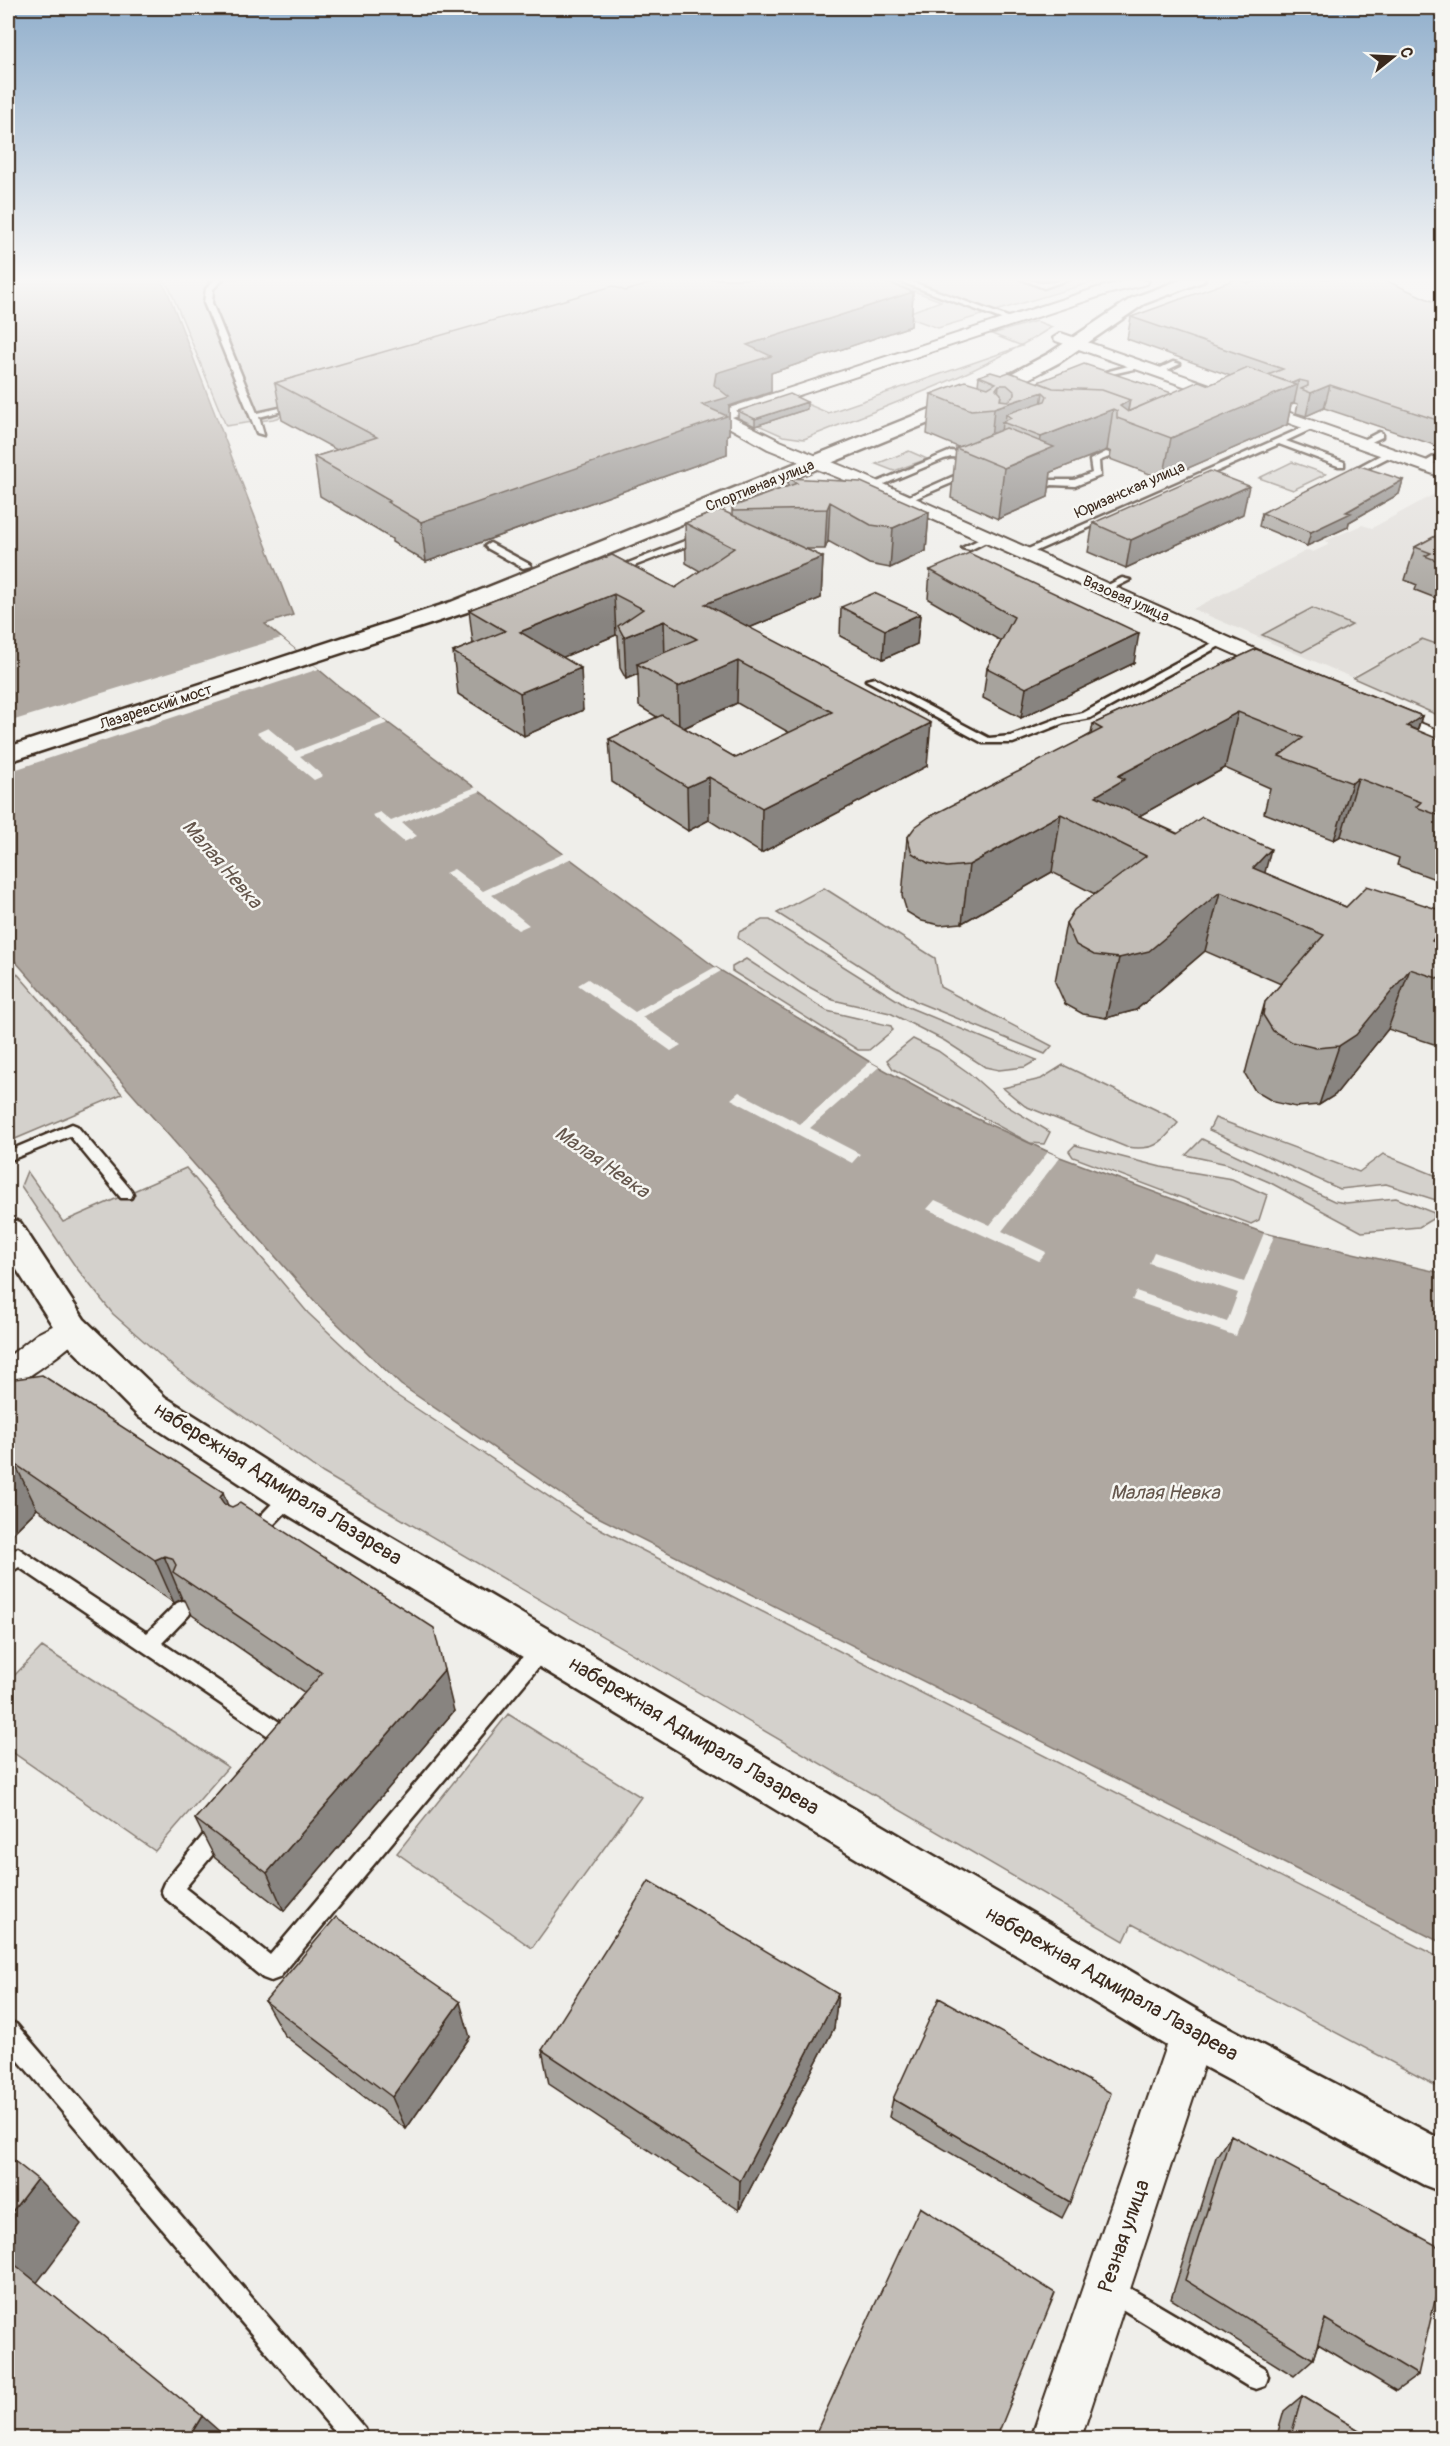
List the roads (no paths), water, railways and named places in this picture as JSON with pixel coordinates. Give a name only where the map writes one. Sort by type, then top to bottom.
[{"type":"street","name":"Спортивная улица","points":[[789,393],[723,415],[731,426],[808,460]]},
{"type":"street","name":"Спортивная улица","points":[[299,652],[459,607],[610,560],[750,496],[808,460],[958,393]]},
{"type":"street","name":"Спортивная улица","points":[[299,652],[808,460],[952,413],[990,393]]},
{"type":"street","points":[[1215,393],[1287,412],[1314,426],[1424,465],[1442,464]]},
{"type":"street","name":"Вязовая улица","points":[[808,460],[1105,589],[1222,642],[1288,676]]},
{"type":"street","name":"Лазаревский мост","points":[[8,738],[299,652]]},
{"type":"street","name":"Лазаревский мост","points":[[8,755],[299,652]]},
{"type":"street","points":[[1366,706],[1443,740]]},
{"type":"street","name":"набережная Адмирала Лазарева","points":[[8,1230],[72,1329],[152,1407],[290,1496],[1192,2034],[1443,2167]]},
{"type":"street","points":[[8,1375],[48,1343],[72,1329]]},
{"type":"street","name":"Резная улица","points":[[1056,2439],[1192,2034]]},
{"type":"lane","points":[[245,393],[261,433]]},
{"type":"lane","points":[[254,416],[309,402]]},
{"type":"lane","name":"Юризанская улица","points":[[1024,553],[1314,426]]},
{"type":"lane","points":[[1362,443],[1379,435]]},
{"type":"lane","points":[[1277,441],[1341,464]]},
{"type":"lane","points":[[872,486],[966,450]]},
{"type":"lane","points":[[951,454],[970,456],[987,453]]},
{"type":"lane","points":[[1336,481],[1390,453]]},
{"type":"lane","points":[[1038,488],[1051,483],[1075,483],[1097,474],[1094,460],[1106,455]]},
{"type":"lane","points":[[904,500],[978,469]]},
{"type":"lane","points":[[610,560],[712,533]]},
{"type":"lane","points":[[967,548],[989,538]]},
{"type":"lane","points":[[490,546],[526,566]]},
{"type":"lane","points":[[610,560],[635,573]]},
{"type":"lane","points":[[1105,589],[1125,580]]},
{"type":"lane","points":[[871,680],[987,741],[999,743],[1024,737],[1061,718],[1086,716],[1222,642]]},
{"type":"lane","points":[[8,1156],[72,1129],[126,1194]]},
{"type":"lane","points":[[247,1541],[290,1496]]},
{"type":"lane","points":[[8,1566],[18,1556],[293,1742],[279,1760]]},
{"type":"lane","points":[[148,1644],[183,1609]]},
{"type":"lane","points":[[236,1812],[171,1890],[271,1970],[543,1646]]},
{"type":"lane","points":[[8,2032],[356,2439]]},
{"type":"lane","points":[[1107,2286],[1256,2378]]},
{"type":"water","name":"Малая Невка","points":[[8,393],[207,393],[293,615],[265,624],[336,684],[715,967],[870,1062],[962,1112],[1060,1157],[1264,1233],[1442,1273],[1442,1943],[588,1512],[401,1385],[319,1306],[8,953]]}]
